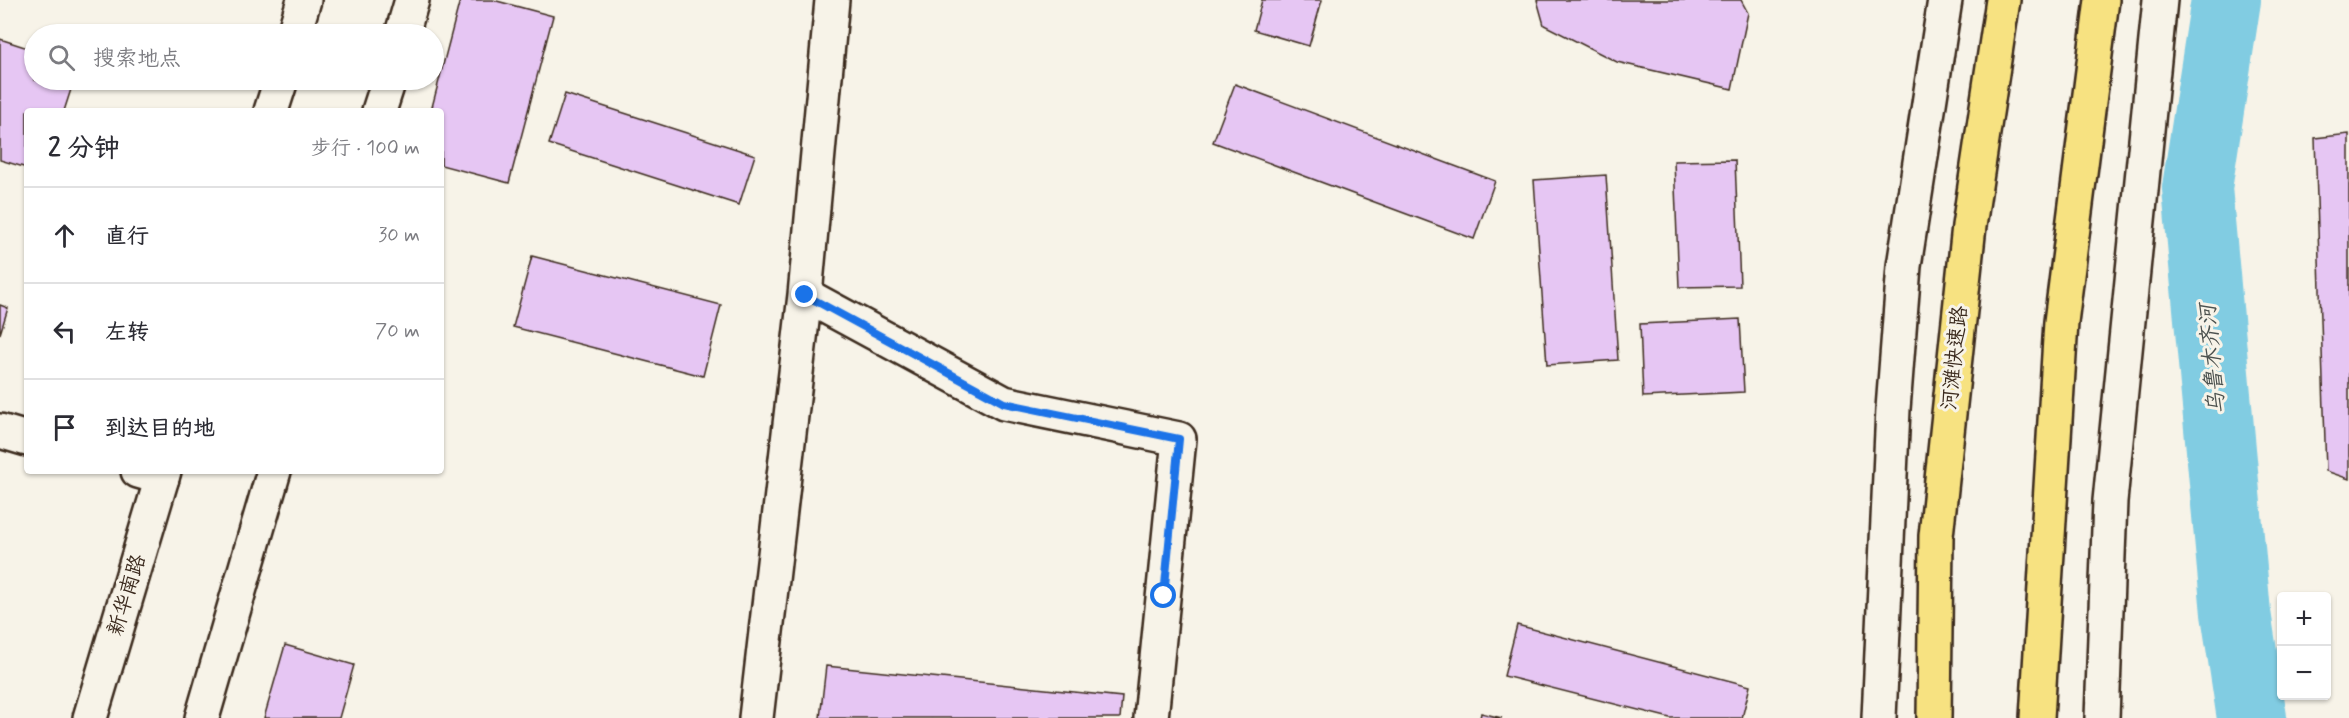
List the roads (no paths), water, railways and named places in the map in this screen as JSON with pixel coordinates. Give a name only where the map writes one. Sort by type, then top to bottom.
[{"type":"highway","name":"河滩快速路","points":[[1934,718],[1936,536],[1969,226],[2003,0]]},
{"type":"highway","points":[[2037,718],[2061,322],[2102,0]]},
{"type":"street","points":[[297,24],[304,0]]},
{"type":"street","points":[[405,24],[412,0]]},
{"type":"street","points":[[756,718],[805,295],[832,0]]},
{"type":"street","points":[[1879,718],[1893,409],[1904,266],[1927,103],[1946,0]]},
{"type":"street","points":[[2102,718],[2110,501],[2160,0]]},
{"type":"street","points":[[272,108],[278,90]]},
{"type":"street","points":[[381,108],[386,90]]},
{"type":"street","points":[[805,295],[1004,403],[1179,439],[1151,718]]},
{"type":"street","points":[[0,431],[24,438]]},
{"type":"street","name":"新华南路","points":[[90,718],[154,474]]},
{"type":"street","points":[[202,718],[273,474]]},
{"type":"waterway","name":"乌鲁木齐河","points":[[2226,0],[2197,188],[2236,613],[2252,718]]}]
